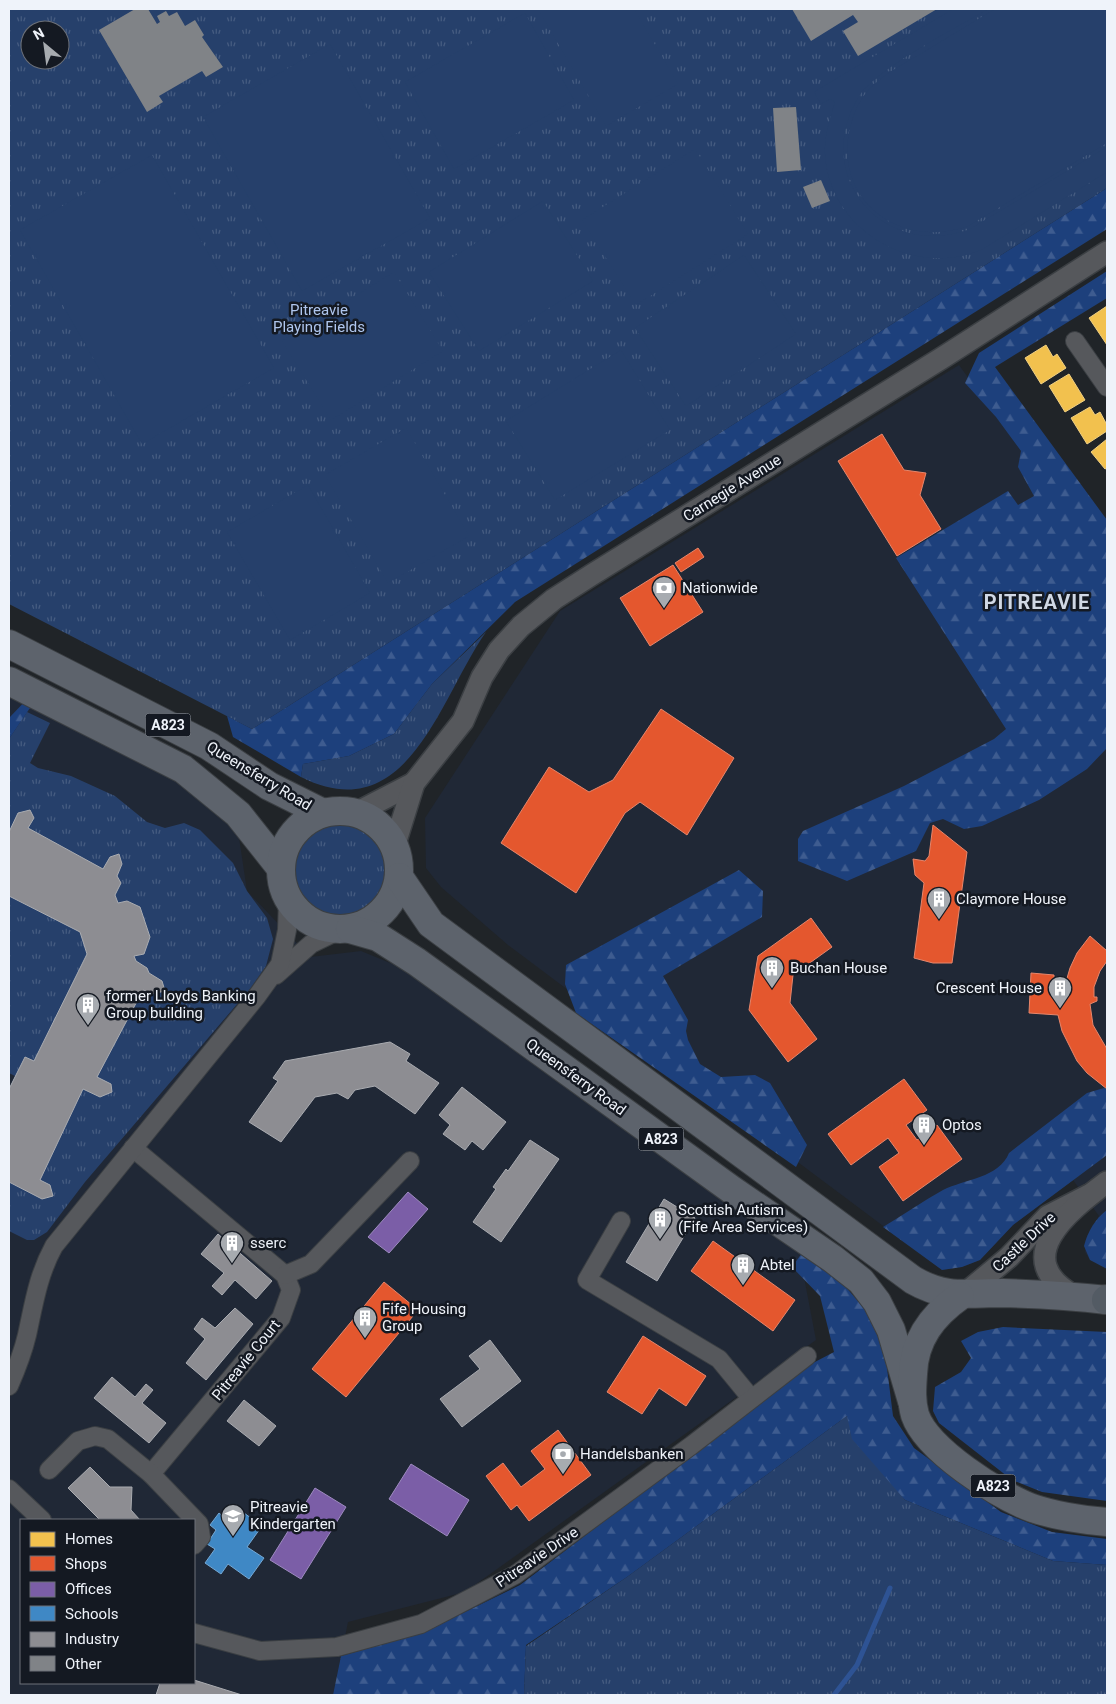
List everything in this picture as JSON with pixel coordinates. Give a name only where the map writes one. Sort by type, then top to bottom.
[{"type":"main road","name":"Queensferry Road","points":[[9,644],[209,746],[270,786],[323,813]]},
{"type":"main road","name":"A823","points":[[9,681],[184,769],[238,814],[280,867]]},
{"type":"main road","name":"A823","points":[[340,811],[356,813],[379,826],[394,847],[399,862],[399,877],[394,895],[383,911],[368,923],[346,929],[331,930],[312,923],[298,914],[288,900],[281,884],[280,867],[284,849],[293,833],[306,821],[323,813],[340,811]]},
{"type":"main road","name":"A823","points":[[399,877],[431,924],[913,1280],[932,1290],[961,1296],[1002,1293],[1107,1300]]},
{"type":"main road","name":"Queensferry Road","points":[[346,929],[378,937],[417,962],[732,1190],[833,1259],[861,1281],[877,1302],[892,1330],[912,1401]]},
{"type":"main road","name":"A823","points":[[961,1296],[934,1317],[923,1334],[913,1363],[912,1401],[916,1416],[925,1434],[937,1448],[1006,1495],[1032,1508],[1082,1520],[1107,1522]]},
{"type":"street","name":"Carnegie Avenue","points":[[414,783],[463,721],[482,677],[499,650],[521,626],[554,599],[942,358],[1107,252]]},
{"type":"street","points":[[1075,341],[1107,386]]},
{"type":"street","points":[[356,813],[414,783]]},
{"type":"street","points":[[394,847],[414,783]]},
{"type":"street","points":[[9,1386],[27,1336],[35,1290],[46,1260],[54,1246],[257,996],[280,964],[287,930],[288,900]]},
{"type":"street","points":[[257,996],[298,955],[312,944],[346,929]]},
{"type":"street","points":[[133,1148],[285,1276],[312,1264],[410,1161]]},
{"type":"street","name":"Castle Drive","points":[[1076,1298],[1055,1283],[1047,1268],[1045,1249],[1055,1227],[1107,1182]]},
{"type":"street","name":"Castle Drive","points":[[961,1296],[1009,1257],[1048,1216],[1090,1195]]},
{"type":"street","points":[[621,1221],[587,1280],[719,1359],[751,1398]]},
{"type":"street","name":"Pitreavie Court","points":[[151,1474],[281,1318],[291,1290],[285,1276]]},
{"type":"street","name":"Pitreavie Drive","points":[[195,1633],[260,1651],[337,1647],[421,1624],[515,1575],[692,1445],[807,1356]]},
{"type":"street","points":[[49,1470],[78,1441],[95,1436],[108,1439],[151,1474],[194,1519]]},
{"type":"street","points":[[9,1489],[41,1519]]},
{"type":"street","points":[[195,1520],[199,1524],[201,1537],[195,1544]]},
{"type":"shaded area","points":[[959,365],[1107,571],[1107,1266],[1090,1260],[1085,1252],[1086,1238],[1099,1216],[1073,1180],[1013,1225],[980,1260],[962,1267],[942,1270],[508,945],[441,887],[426,868],[425,818],[560,611]]},
{"type":"shaded area","points":[[9,681],[183,769],[237,824],[247,891],[310,957],[361,951],[456,990],[796,1235],[816,1340],[465,1592],[348,1622],[333,1695],[9,1695]]},
{"type":"green space","name":"Pitreavie Playing Fields","points":[[9,9],[1107,9],[1107,188],[252,729],[9,604]]},
{"type":"green space","points":[[538,9],[634,9],[678,84],[606,126]]},
{"type":"green space","points":[[953,9],[988,9],[898,62],[867,86],[858,98],[846,128],[844,156],[850,183],[864,205],[885,222],[910,233],[939,236],[970,229],[1107,147],[1107,172],[983,249],[957,257],[930,258],[904,253],[880,242],[859,226],[842,205],[830,181],[825,154],[826,134],[835,102],[830,99],[821,104],[814,92]]},
{"type":"green space","points":[[995,9],[1107,9],[1107,143],[968,226],[944,232],[921,231],[899,226],[880,215],[864,200],[853,181],[848,158],[849,132],[856,110],[860,101],[869,90],[883,77]]},
{"type":"green space","points":[[525,13],[574,100],[454,169],[405,82]]},
{"type":"green space","points":[[330,44],[430,218],[302,291],[203,117]]},
{"type":"green space","points":[[695,149],[748,234],[636,305],[582,220]]},
{"type":"green space","points":[[152,155],[274,368],[142,444],[20,230]]},
{"type":"green space","points":[[1107,188],[1107,229],[515,602],[432,684],[394,734],[349,756],[303,764],[301,777],[233,737],[227,716],[252,729]]},
{"type":"green space","points":[[543,201],[593,281],[479,351],[429,272]]},
{"type":"green space","points":[[744,255],[796,334],[686,406],[635,328]]},
{"type":"green space","points":[[1107,271],[1107,298],[995,367],[1107,520],[1107,748],[1087,769],[1039,800],[982,826],[964,829],[943,819],[930,823],[916,851],[847,881],[798,861],[798,839],[803,831],[904,786],[994,739],[1006,729],[896,558],[1008,491],[1018,505],[1034,496],[1018,467],[1021,451],[996,417],[965,383],[979,353]]},
{"type":"green space","points":[[394,272],[443,351],[331,420],[282,341]]},
{"type":"green space","points":[[621,350],[670,430],[555,500],[506,421]]},
{"type":"green space","points":[[406,428],[469,536],[388,583],[325,475]]},
{"type":"green space","points":[[308,485],[370,593],[290,640],[227,532]]},
{"type":"green space","points":[[486,632],[435,721],[416,749],[394,772],[369,786],[338,789],[301,777],[303,764],[349,756],[394,734],[432,684]]},
{"type":"green space","points":[[33,693],[38,696],[9,739],[9,718]]},
{"type":"green space","points":[[27,712],[50,723],[30,763],[38,768],[71,776],[115,796],[147,822],[165,828],[184,823],[200,830],[233,863],[247,891],[267,918],[273,939],[266,966],[250,989],[85,1182],[47,1232],[34,1240],[27,1240],[9,1231],[9,1089],[15,1076],[9,1073],[9,739]]},
{"type":"green space","points":[[340,823],[358,827],[373,837],[383,852],[387,870],[383,888],[373,903],[358,913],[340,917],[322,913],[307,903],[297,888],[293,870],[297,852],[307,837],[322,827]]},
{"type":"green space","points":[[739,870],[763,891],[762,917],[663,976],[688,1020],[686,1031],[688,1040],[700,1064],[721,1077],[755,1075],[770,1083],[807,1145],[796,1167],[576,1013],[565,984],[566,965]]},
{"type":"green space","points":[[1104,1088],[1107,1089],[1107,1155],[1013,1225],[980,1260],[962,1267],[942,1270],[883,1227],[943,1190],[990,1173],[998,1168],[1009,1153],[1087,1093]]},
{"type":"green space","points":[[1107,1210],[1107,1269],[1090,1260],[1084,1246],[1092,1226]]},
{"type":"green space","points":[[802,1253],[845,1286],[875,1321],[885,1352],[893,1416],[914,1448],[1001,1512],[1052,1532],[1107,1539],[1107,1565],[1053,1561],[905,1500],[852,1439],[847,1416],[627,1577],[526,1645],[524,1695],[333,1695],[341,1656],[422,1633],[520,1585],[813,1363],[834,1352],[820,1296],[792,1267]]},
{"type":"green space","points":[[1003,1327],[1107,1332],[1107,1501],[1042,1492],[1012,1480],[939,1423],[933,1411],[935,1387],[961,1372],[971,1358],[961,1341],[978,1332]]},
{"type":"green space","points":[[847,1416],[905,1500],[1053,1561],[1107,1565],[1107,1695],[524,1695],[526,1646],[627,1577]]},
{"type":"building: Homes","points":[[1107,306],[1107,345],[1089,318]]},
{"type":"building: Homes","points":[[1046,345],[1053,357],[1057,354],[1066,368],[1041,384],[1025,358]]},
{"type":"building: Homes","points":[[1069,374],[1085,400],[1065,412],[1049,386]]},
{"type":"building: Homes","points":[[1090,407],[1095,415],[1100,412],[1107,425],[1107,431],[1087,444],[1071,418]]},
{"type":"building: Homes","points":[[1107,439],[1107,468],[1105,469],[1091,452]]},
{"type":"building: Shops","points":[[882,434],[904,470],[926,473],[920,495],[941,529],[897,556],[838,461]]},
{"type":"building: Shops","points":[[698,548],[704,557],[681,572],[675,563]]},
{"type":"building: Shops","name":"Nationwide","points":[[673,565],[703,612],[650,646],[620,598]]},
{"type":"building: Shops","points":[[661,709],[734,758],[687,835],[640,802],[625,813],[576,893],[501,843],[549,767],[589,792],[613,780]]},
{"type":"building: Shops","name":"Claymore House","points":[[933,825],[967,852],[952,963],[933,963],[914,958],[924,883],[915,875],[913,859],[925,861],[929,856]]},
{"type":"building: Shops","name":"Buchan House","points":[[811,918],[832,947],[793,975],[790,1003],[817,1039],[788,1062],[749,1010],[758,956]]},
{"type":"building: Shops","name":"Crescent House","points":[[1090,936],[1107,951],[1107,961],[1100,971],[1094,987],[1094,997],[1097,997],[1097,1001],[1090,1004],[1093,1025],[1107,1049],[1107,1089],[1087,1073],[1077,1061],[1062,1031],[1058,1015],[1029,1013],[1031,973],[1054,975],[1054,1000],[1065,1000],[1065,985],[1070,968],[1077,953]]},
{"type":"building: Shops","name":"Optos","points":[[904,1079],[927,1110],[906,1125],[917,1140],[937,1125],[962,1159],[903,1201],[879,1167],[899,1153],[888,1138],[851,1165],[828,1134]]},
{"type":"building: Shops","name":"Abtel","points":[[713,1241],[795,1300],[773,1331],[691,1271]]},
{"type":"building: Shops","name":"Fife Housing Group","points":[[384,1282],[418,1310],[346,1397],[312,1369]]},
{"type":"building: Shops","points":[[643,1336],[706,1376],[686,1406],[659,1388],[642,1414],[607,1392]]},
{"type":"building: Shops","name":"Handelsbanken","points":[[558,1430],[591,1475],[529,1521],[517,1505],[511,1510],[486,1476],[503,1463],[521,1487],[545,1469],[531,1451]]},
{"type":"building: Offices","points":[[408,1192],[428,1209],[389,1253],[368,1237]]},
{"type":"building: Offices","points":[[411,1464],[469,1500],[447,1536],[389,1499]]},
{"type":"building: Offices","points":[[315,1488],[346,1507],[301,1579],[270,1560]]},
{"type":"building: Schools","name":"Pitreavie Kindergarten","points":[[233,1505],[262,1526],[247,1547],[264,1558],[249,1579],[228,1564],[221,1574],[205,1563],[215,1549],[207,1544],[216,1530],[210,1525],[219,1513],[225,1518]]},
{"type":"building: Industry","name":"former Lloyds Banking Group building","points":[[30,810],[34,818],[28,828],[103,869],[110,857],[119,854],[122,864],[117,876],[121,883],[115,895],[118,903],[127,901],[140,907],[150,937],[144,954],[134,956],[136,961],[147,968],[149,973],[162,981],[165,991],[152,994],[143,990],[97,1077],[111,1084],[112,1092],[100,1097],[83,1089],[40,1180],[50,1185],[53,1196],[42,1199],[9,1182],[9,1089],[25,1057],[34,1061],[87,954],[80,932],[9,896],[9,832],[18,813]]},
{"type":"building: Industry","points":[[390,1042],[410,1054],[406,1061],[439,1083],[415,1114],[375,1086],[355,1090],[348,1099],[337,1093],[315,1097],[281,1142],[249,1122],[278,1081],[273,1078],[285,1061]]},
{"type":"building: Industry","points":[[462,1087],[506,1122],[483,1150],[472,1141],[465,1150],[443,1134],[450,1125],[439,1115]]},
{"type":"building: Industry","points":[[530,1140],[559,1159],[501,1242],[473,1222],[496,1189],[493,1187],[506,1169],[508,1171]]},
{"type":"building: Industry","name":"Scottish Autism (Fife Area Services)","points":[[664,1199],[695,1218],[657,1281],[626,1262]]},
{"type":"building: Industry","name":"sserc","points":[[218,1234],[272,1281],[256,1299],[235,1280],[222,1295],[212,1286],[224,1273],[201,1254]]},
{"type":"building: Industry","points":[[235,1308],[253,1324],[206,1380],[186,1363],[205,1339],[194,1329],[202,1318],[215,1328]]},
{"type":"building: Industry","points":[[490,1340],[521,1381],[462,1427],[440,1399],[480,1369],[469,1356]]},
{"type":"building: Industry","points":[[112,1377],[135,1397],[146,1384],[153,1390],[142,1403],[166,1423],[149,1443],[94,1398]]},
{"type":"building: Industry","points":[[244,1400],[276,1426],[259,1446],[227,1421]]},
{"type":"building: Industry","points":[[90,1467],[110,1487],[132,1487],[131,1510],[139,1519],[99,1519],[68,1488]]},
{"type":"building: Industry","points":[[195,1680],[242,1695],[156,1695],[160,1684],[195,1684]]},
{"type":"building: Other","points":[[135,9],[148,9],[157,24],[160,22],[157,16],[166,11],[169,16],[177,12],[185,26],[195,20],[204,35],[202,37],[223,67],[206,77],[202,71],[159,96],[163,102],[147,112],[99,30]]},
{"type":"building: Other","points":[[792,9],[937,9],[858,56],[843,31],[858,22],[853,15],[811,41]]},
{"type":"building: Other","points":[[796,107],[801,170],[777,172],[773,108]]},
{"type":"building: Other","points":[[821,180],[830,201],[812,208],[803,187]]},
{"type":"waterway","points":[[834,1695],[857,1665],[890,1588]]},
{"type":"place","name":"Nationwide","points":[[664,609]]},
{"type":"place","name":"Claymore House","points":[[939,920]]},
{"type":"place","name":"Buchan House","points":[[772,989]]},
{"type":"place","name":"Crescent House","points":[[1060,1009]]},
{"type":"place","name":"former Lloyds Banking Group building","points":[[88,1026]]},
{"type":"place","name":"Optos","points":[[924,1146]]},
{"type":"place","name":"Scottish Autism (Fife Area Services)","points":[[660,1240]]},
{"type":"place","name":"sserc","points":[[232,1264]]},
{"type":"place","name":"Abtel","points":[[743,1286]]},
{"type":"place","name":"Fife Housing Group","points":[[365,1339]]},
{"type":"place","name":"Handelsbanken","points":[[563,1475]]},
{"type":"place","name":"Pitreavie Kindergarten","points":[[233,1537]]},
{"type":"district","name":"PITREAVIE","points":[[1037,602]]}]
